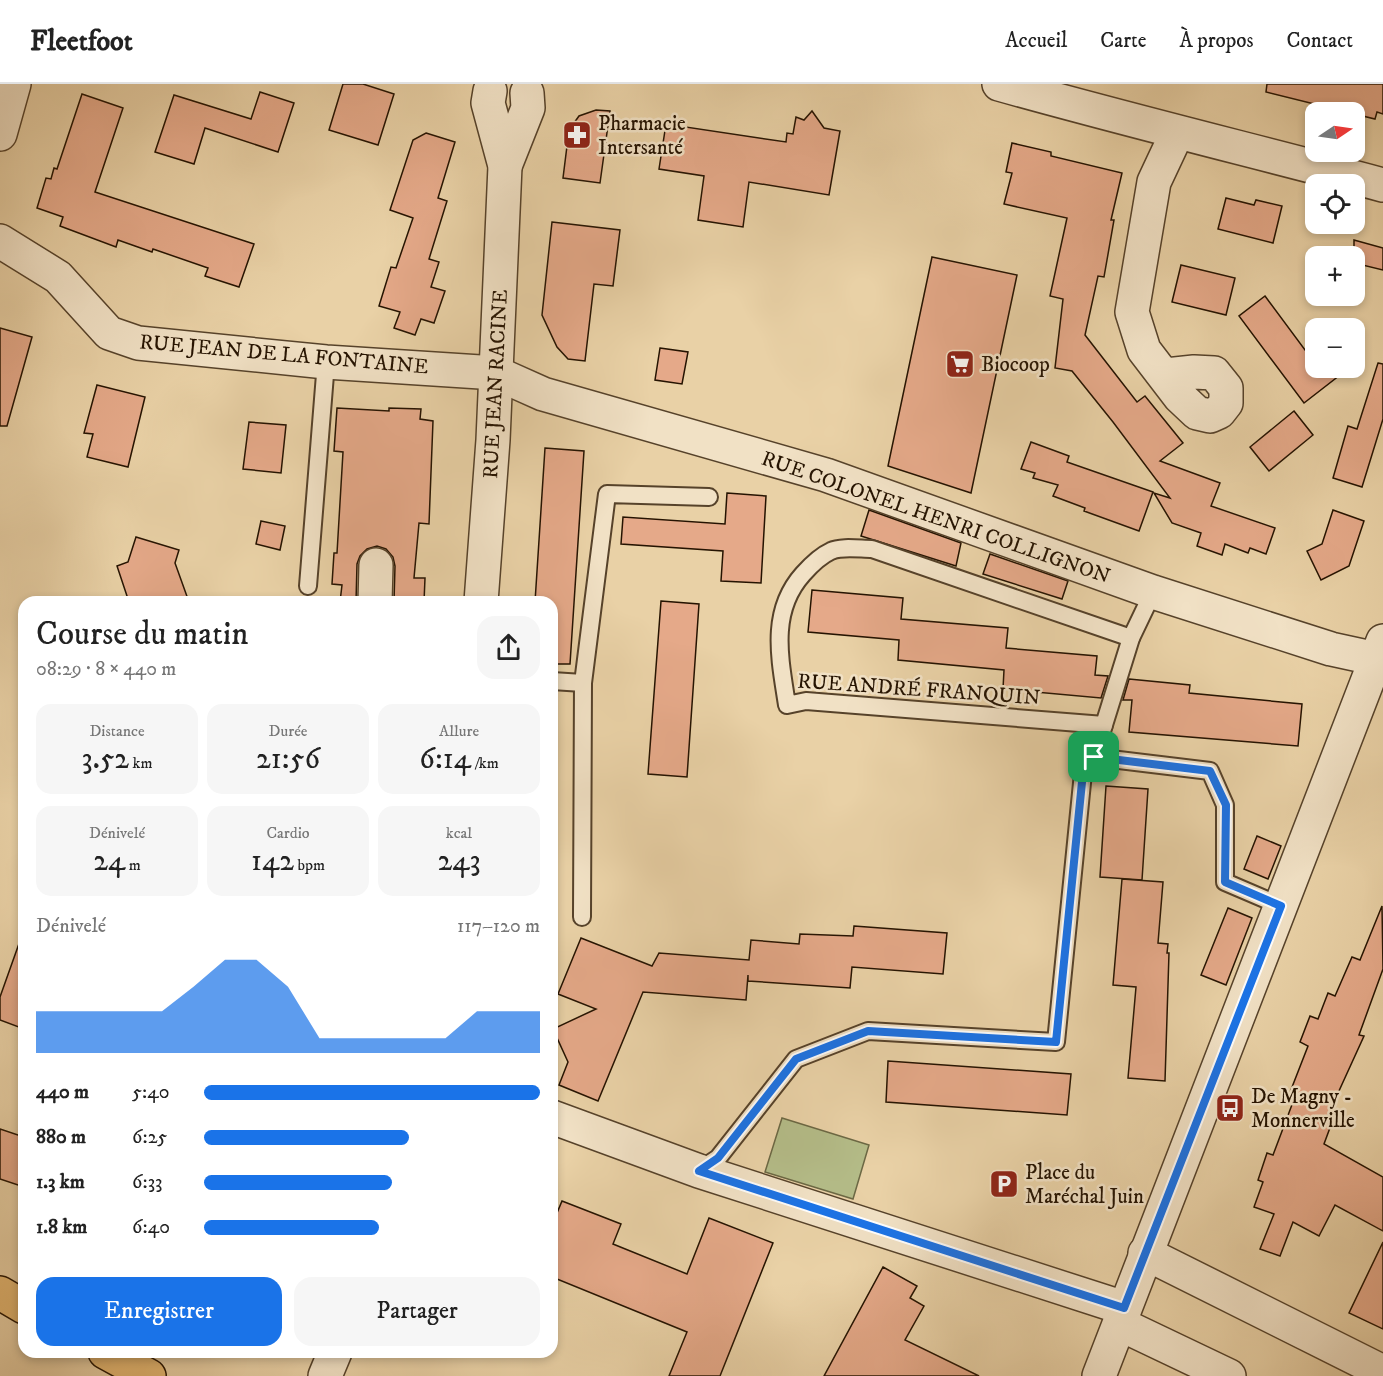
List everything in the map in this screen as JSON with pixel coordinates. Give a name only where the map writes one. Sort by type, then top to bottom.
[{"type":"main road","points":[[0,1293],[18,1303]]},
{"type":"main road","points":[[116,1358],[149,1376]]},
{"type":"street","points":[[0,134],[14,84]]},
{"type":"street","points":[[999,84],[1177,133],[1220,141],[1383,185]]},
{"type":"street","points":[[487,88],[508,97],[532,88]]},
{"type":"street","name":"RUE JEAN RACINE","points":[[481,596],[496,373],[505,166],[488,103],[487,88]]},
{"type":"street","name":"RUE JEAN RACINE","points":[[505,166],[528,108],[532,88]]},
{"type":"street","points":[[1166,375],[1144,350],[1132,312],[1154,182],[1177,133]]},
{"type":"street","name":"RUE JEAN DE LA FONTAINE","points":[[0,241],[58,277],[108,333],[138,343],[326,362],[496,373]]},
{"type":"street","name":"RUE COLONEL HENRI COLLIGNON","points":[[496,373],[543,394],[826,476],[1153,592],[1378,666]]},
{"type":"street","points":[[375,596],[376,565]]},
{"type":"street","points":[[1099,1376],[1281,906],[1378,666]]},
{"type":"street","points":[[558,1119],[699,1171],[1122,1316],[1229,1376]]},
{"type":"street","points":[[1145,1253],[1383,1372]]},
{"type":"street","points":[[325,1376],[332,1358]]},
{"type":"lane","points":[[308,586],[326,362]]},
{"type":"lane","points":[[582,917],[583,682],[607,494],[709,497]]},
{"type":"lane","name":"RUE ANDRÉ FRANQUIN","points":[[1104,725],[806,701],[788,705],[778,648],[782,607],[794,584],[813,562],[833,550],[872,549],[1131,638]]},
{"type":"lane","points":[[699,1171],[718,1158],[796,1059],[868,1031],[1056,1042],[1083,772],[1094,757],[1131,638],[1153,592]]},
{"type":"lane","points":[[558,681],[583,682]]},
{"type":"lane","points":[[1094,757],[1210,771],[1226,805],[1225,882],[1281,906]]},
{"type":"green space","points":[[782,1118],[869,1145],[853,1199],[765,1172]]},
{"type":"building","points":[[343,84],[363,84],[394,94],[378,145],[329,130]]},
{"type":"building","points":[[1267,84],[1383,84],[1383,114],[1377,112],[1375,119],[1365,117],[1365,102],[1306,102],[1266,92]]},
{"type":"building","points":[[260,92],[294,103],[278,152],[205,128],[194,164],[155,152],[174,95],[251,119]]},
{"type":"building","points":[[82,94],[123,108],[95,192],[254,244],[239,287],[205,276],[208,268],[153,249],[152,252],[118,240],[116,247],[60,226],[63,217],[37,208],[46,178],[51,179],[54,168],[57,169]]},
{"type":"building","points":[[596,110],[610,111],[600,183],[563,178],[569,130],[579,116]]},
{"type":"building","points":[[812,111],[824,128],[840,131],[829,195],[749,182],[743,227],[698,220],[704,176],[659,169],[666,124],[786,142],[787,133],[793,134],[796,117],[804,120]]},
{"type":"building","points":[[426,133],[455,142],[438,198],[447,201],[429,259],[439,262],[431,287],[445,291],[434,323],[421,319],[415,335],[394,328],[400,312],[379,306],[391,267],[396,268],[413,218],[390,210],[413,140]]},
{"type":"building","points":[[1012,143],[1051,152],[1051,156],[1122,173],[1111,220],[1114,220],[1104,277],[1098,276],[1085,335],[1137,402],[1145,396],[1183,443],[1160,461],[1220,483],[1211,506],[1275,528],[1266,554],[1250,548],[1248,553],[1225,544],[1222,555],[1197,546],[1201,533],[1172,523],[1154,493],[1170,498],[1113,422],[1072,371],[1055,368],[1063,299],[1050,296],[1067,218],[1004,204],[1012,173],[1006,172]]},
{"type":"building","points":[[1226,198],[1254,205],[1256,200],[1282,206],[1273,243],[1218,229]]},
{"type":"building","points":[[552,222],[620,230],[613,286],[594,284],[585,361],[568,359],[557,347],[542,315]]},
{"type":"building","points":[[1354,240],[1383,248],[1383,270],[1365,266],[1365,246],[1354,246]]},
{"type":"building","name":"Biocoop","points":[[932,257],[1017,275],[971,493],[888,466]]},
{"type":"building","points":[[1181,265],[1235,278],[1226,315],[1172,302]]},
{"type":"building","points":[[1265,296],[1305,350],[1305,378],[1336,378],[1304,403],[1239,316]]},
{"type":"building","points":[[0,328],[32,337],[7,426],[0,426]]},
{"type":"building","points":[[660,348],[688,352],[682,384],[655,380]]},
{"type":"building","points":[[1378,363],[1383,364],[1383,419],[1362,487],[1333,478],[1348,426],[1357,429]]},
{"type":"building","points":[[97,385],[145,397],[128,467],[87,457],[93,434],[84,433]]},
{"type":"building","points":[[337,408],[389,411],[389,408],[421,409],[420,419],[433,421],[429,524],[419,523],[414,578],[425,578],[424,596],[394,596],[393,557],[386,549],[377,546],[367,549],[360,556],[357,564],[356,596],[341,596],[342,585],[332,584],[334,553],[337,553],[343,452],[334,451]]},
{"type":"building","points":[[1294,411],[1313,435],[1269,471],[1250,447]]},
{"type":"building","points":[[249,422],[286,425],[281,473],[243,469]]},
{"type":"building","points":[[1031,442],[1069,456],[1067,462],[1153,492],[1139,531],[1084,511],[1085,508],[1053,496],[1058,485],[1033,478],[1035,473],[1021,469]]},
{"type":"building","points":[[545,448],[584,451],[570,664],[558,664],[558,596],[535,596]]},
{"type":"building","points":[[727,493],[766,496],[761,583],[721,581],[723,551],[621,544],[623,517],[725,524]]},
{"type":"building","points":[[869,510],[961,543],[956,566],[861,536]]},
{"type":"building","points":[[1333,510],[1364,521],[1349,566],[1321,580],[1307,551],[1322,544]]},
{"type":"building","points":[[261,521],[285,526],[280,550],[256,544]]},
{"type":"building","points":[[136,537],[179,550],[175,563],[187,596],[127,596],[117,566],[128,562]]},
{"type":"building","points":[[990,554],[1068,581],[1062,599],[983,574]]},
{"type":"building","points":[[812,590],[903,598],[901,619],[1008,628],[1006,648],[1097,656],[1095,675],[1108,676],[1101,698],[1003,689],[1004,670],[898,660],[899,640],[808,632]]},
{"type":"building","points":[[661,601],[699,604],[687,777],[648,774]]},
{"type":"building","points":[[1129,679],[1190,685],[1189,693],[1302,704],[1298,746],[1129,732],[1132,700],[1123,700]]},
{"type":"building","points":[[1106,786],[1148,789],[1142,880],[1100,877]]},
{"type":"building","points":[[1257,836],[1281,846],[1268,879],[1244,869]]},
{"type":"building","points":[[1122,879],[1163,882],[1158,943],[1168,944],[1167,953],[1169,953],[1165,1081],[1128,1078],[1136,987],[1113,985]]},
{"type":"building","points":[[1382,906],[1383,969],[1359,1035],[1364,1036],[1328,1115],[1334,1117],[1324,1144],[1383,1177],[1383,1231],[1335,1205],[1319,1236],[1293,1222],[1280,1256],[1260,1249],[1274,1214],[1254,1207],[1263,1182],[1258,1180],[1267,1153],[1273,1155],[1293,1102],[1287,1100],[1308,1046],[1300,1042],[1310,1016],[1318,1019],[1328,993],[1335,996],[1352,957],[1360,960]]},
{"type":"building","points":[[1228,908],[1252,918],[1226,985],[1201,975]]},
{"type":"building","points":[[854,926],[947,933],[943,974],[852,967],[850,988],[748,981],[748,975],[746,1000],[643,992],[598,1101],[559,1085],[568,1062],[558,1040],[558,1027],[596,1009],[558,994],[581,938],[652,966],[659,953],[749,960],[751,940],[799,944],[800,934],[853,936]]},
{"type":"building","points":[[18,946],[18,1027],[0,1020],[0,997]]},
{"type":"building","points":[[888,1061],[1071,1074],[1067,1115],[886,1102]]},
{"type":"building","points":[[0,1129],[18,1135],[18,1185],[0,1179]]},
{"type":"building","points":[[562,1201],[621,1224],[613,1244],[687,1274],[709,1218],[773,1243],[720,1376],[669,1376],[687,1332],[558,1279],[558,1211]]},
{"type":"building","points":[[1383,1242],[1383,1329],[1349,1313]]},
{"type":"building","points":[[883,1267],[917,1286],[910,1298],[924,1306],[905,1340],[979,1376],[824,1376]]},
{"type":"place","name":"Pharmacie Intersanté","points":[[577,135]]},
{"type":"place","name":"Biocoop","points":[[960,364]]},
{"type":"place","name":"De Magny - Monnerville","points":[[1230,1108]]},
{"type":"place","name":"Place du Maréchal Juin","points":[[1004,1184]]},
{"type":"route","points":[[1094,757],[1210,771],[1226,805],[1225,882],[1281,906],[1124,1308],[1056,1288],[881,1228],[699,1171],[718,1158],[796,1059],[868,1031],[1056,1042],[1083,772],[1094,757]]}]
